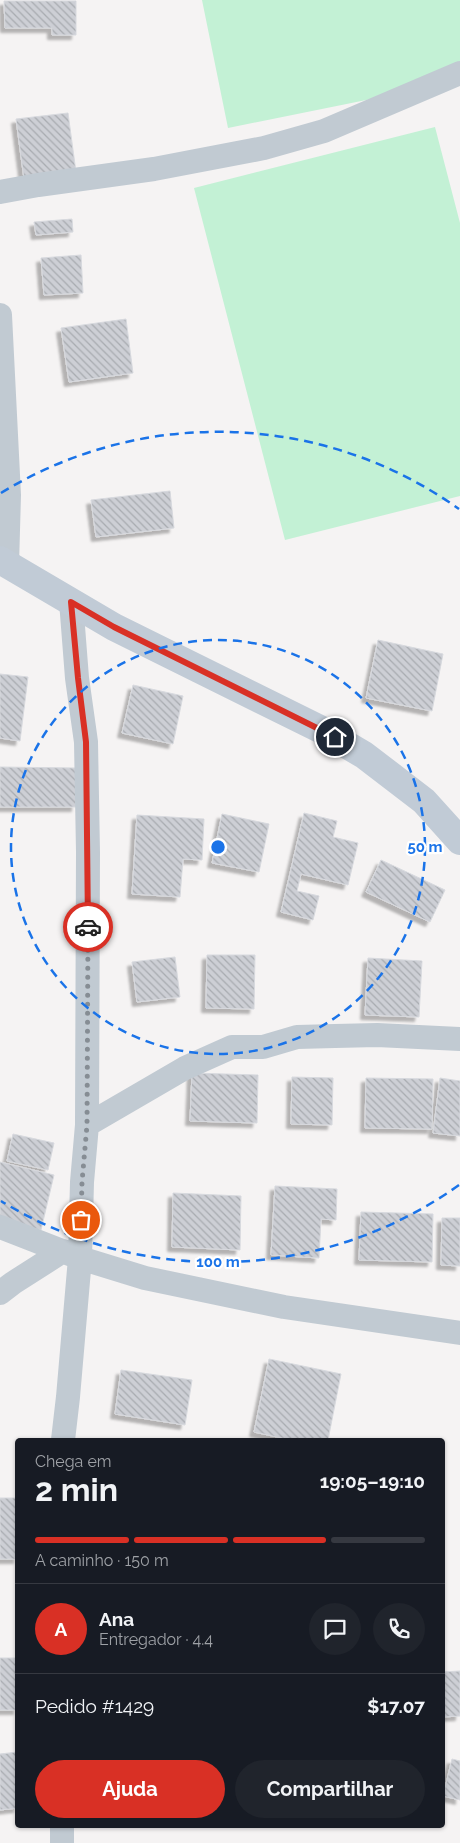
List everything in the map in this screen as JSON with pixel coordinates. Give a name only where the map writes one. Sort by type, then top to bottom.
[{"type":"street","points":[[0,192],[154,169],[264,148],[324,131],[460,73]]},
{"type":"street","points":[[0,315],[9,495],[4,563],[114,627],[320,729],[364,755],[424,801],[460,841]]},
{"type":"street","points":[[63,1438],[68,1397],[72,1255],[82,1182],[87,1125],[86,742],[71,602]]},
{"type":"street","points":[[87,1125],[184,1068],[232,1047],[263,1047],[297,1037],[377,1035],[460,1038]]},
{"type":"street","points":[[0,1227],[72,1255],[145,1278],[284,1307],[460,1333]]},
{"type":"street","points":[[0,1293],[13,1283],[72,1255]]},
{"type":"street","points":[[62,1828],[62,1843]]},
{"type":"green space","points":[[202,0],[460,0],[460,81],[228,128]]},
{"type":"green space","points":[[435,127],[460,223],[460,496],[285,540],[194,188]]},
{"type":"building","points":[[4,1],[76,1],[76,35],[52,35],[52,28],[5,28]]},
{"type":"building","points":[[68,113],[76,172],[24,179],[16,119]]},
{"type":"building","points":[[72,219],[73,232],[36,235],[34,222]]},
{"type":"building","points":[[81,255],[83,293],[44,295],[41,258]]},
{"type":"building","points":[[126,319],[133,373],[69,382],[61,328]]},
{"type":"building","points":[[170,491],[174,528],[96,537],[91,500]]},
{"type":"building","points":[[378,640],[443,654],[432,711],[366,698]]},
{"type":"building","points":[[0,674],[28,677],[20,741],[0,738]]},
{"type":"building","points":[[133,685],[183,696],[173,744],[122,733]]},
{"type":"building","points":[[0,767],[76,768],[76,807],[0,807]]},
{"type":"building","points":[[304,813],[337,821],[333,837],[358,843],[348,885],[301,874],[297,891],[319,896],[313,920],[281,912]]},
{"type":"building","points":[[222,814],[269,824],[259,872],[212,863]]},
{"type":"building","points":[[137,815],[204,819],[202,860],[183,859],[180,897],[132,894]]},
{"type":"building","points":[[381,860],[445,890],[430,922],[366,892]]},
{"type":"building","points":[[207,955],[255,955],[254,1009],[206,1008]]},
{"type":"building","points":[[175,957],[180,997],[137,1002],[132,962]]},
{"type":"building","points":[[368,958],[422,961],[419,1017],[365,1015]]},
{"type":"building","points":[[192,1073],[258,1075],[257,1123],[190,1121]]},
{"type":"building","points":[[292,1077],[333,1078],[332,1125],[291,1124]]},
{"type":"building","points":[[366,1078],[433,1079],[432,1129],[365,1128]]},
{"type":"building","points":[[440,1078],[460,1081],[460,1136],[433,1133]]},
{"type":"building","points":[[13,1134],[54,1143],[48,1170],[7,1161]]},
{"type":"building","points":[[0,1162],[54,1175],[41,1230],[0,1221]]},
{"type":"building","points":[[275,1186],[337,1189],[336,1220],[321,1219],[319,1258],[271,1255]]},
{"type":"building","points":[[173,1193],[241,1196],[240,1250],[172,1247]]},
{"type":"building","points":[[361,1212],[433,1214],[432,1262],[359,1260]]},
{"type":"building","points":[[442,1218],[460,1218],[460,1266],[441,1265]]},
{"type":"building","points":[[269,1359],[341,1374],[328,1438],[282,1438],[254,1432]]},
{"type":"building","points":[[121,1370],[192,1380],[185,1425],[115,1414]]},
{"type":"building","points":[[0,1498],[15,1498],[15,1559],[0,1559]]},
{"type":"building","points":[[0,1658],[15,1658],[15,1710],[0,1710]]},
{"type":"building","points":[[460,1671],[460,1716],[445,1717],[445,1672]]},
{"type":"building","points":[[15,1752],[15,1808],[0,1810],[0,1754]]},
{"type":"building","points":[[452,1759],[460,1761],[460,1800],[445,1796],[445,1788]]},
{"type":"way so far","points":[[81,1220],[87,1125],[88,927]]},
{"type":"route","points":[[88,927],[86,742],[71,602],[114,627],[335,737]]}]
